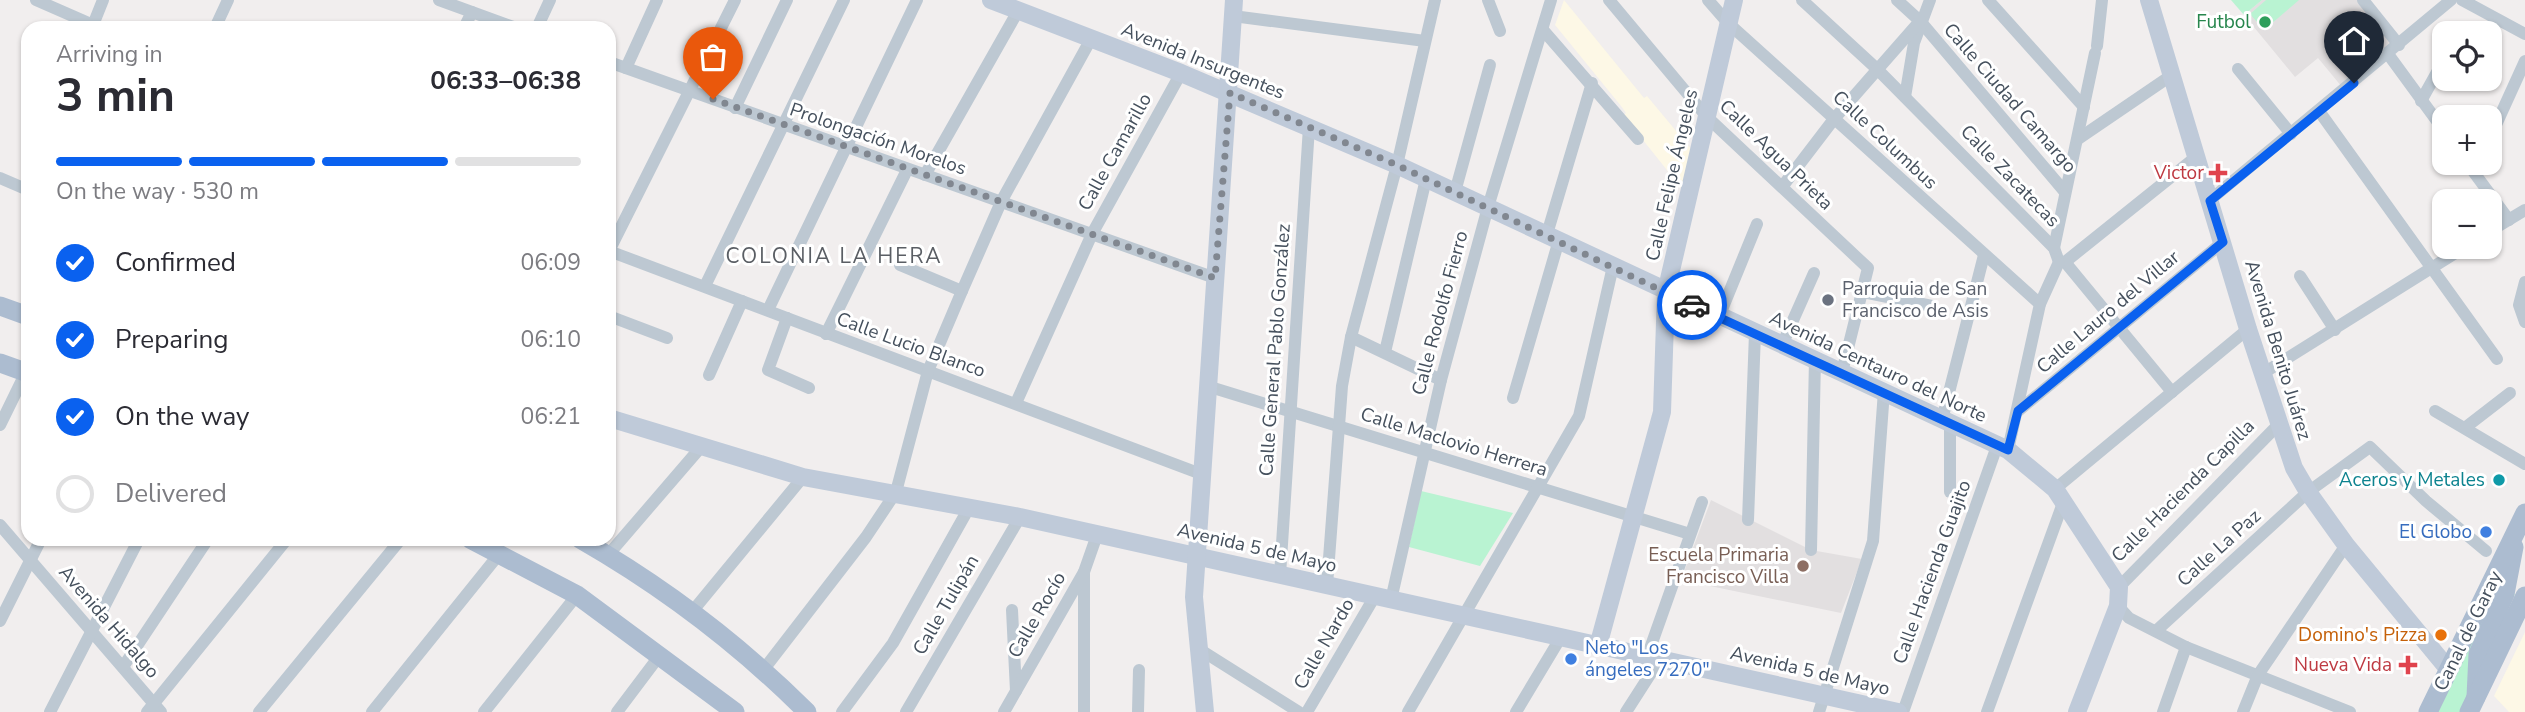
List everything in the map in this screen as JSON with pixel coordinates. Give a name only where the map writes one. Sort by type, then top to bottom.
[{"type":"main road","points":[[0,306],[21,314]]},
{"type":"main road","points":[[0,363],[21,370]]},
{"type":"main road","name":"Canal de Garay","points":[[2428,712],[2525,513]]},
{"type":"main road","points":[[2475,707],[2478,654],[2509,580],[2515,553],[2512,539]]},
{"type":"main road","points":[[485,546],[577,595],[730,710]]},
{"type":"main road","points":[[592,546],[691,613],[764,669],[807,712]]},
{"type":"main road","name":"Canal de Garay","points":[[2475,707],[2525,596]]},
{"type":"street","points":[[36,0],[84,21]]},
{"type":"street","points":[[97,21],[103,0]]},
{"type":"street","points":[[218,21],[228,0]]},
{"type":"street","points":[[439,0],[496,21]]},
{"type":"street","points":[[540,21],[550,0]]},
{"type":"street","points":[[626,68],[657,0]]},
{"type":"street","points":[[616,237],[735,0]]},
{"type":"street","points":[[735,108],[787,0]]},
{"type":"street","points":[[705,286],[844,0]]},
{"type":"street","points":[[768,310],[917,0]]},
{"type":"street","name":"Avenida Insurgentes","points":[[991,0],[1181,73],[1397,165]]},
{"type":"street","points":[[1327,585],[1339,427],[1351,337],[1397,165],[1435,0]]},
{"type":"street","points":[[1488,0],[1500,31]]},
{"type":"street","name":"Calle Agua Prieta","points":[[1609,0],[1707,117],[1868,268],[1863,292]]},
{"type":"street","name":"Calle Columbus","points":[[1708,0],[1728,23],[2040,304]]},
{"type":"street","name":"Calle Felipe Ángeles","points":[[1598,646],[1662,412],[1666,292],[1734,0]]},
{"type":"street","name":"Calle Zacatecas","points":[[1802,0],[1877,69],[2054,248],[2062,262],[2172,392]]},
{"type":"street","name":"Calle Ciudad Camargo","points":[[1897,0],[1920,21],[2065,192]]},
{"type":"street","points":[[1905,97],[1920,21],[1930,0]]},
{"type":"street","points":[[1988,0],[2084,107]]},
{"type":"street","name":"Avenida Benito Juárez","points":[[2149,0],[2278,425],[2308,492],[2346,545],[2449,670]]},
{"type":"street","points":[[2363,0],[2399,46]]},
{"type":"street","points":[[2210,201],[2451,0]]},
{"type":"street","points":[[2462,0],[2525,34]]},
{"type":"street","name":"Calle Rodolfo Fierro","points":[[1383,598],[1424,454],[1441,380],[1488,207],[1551,1]]},
{"type":"street","points":[[2054,248],[2102,25],[2101,1]]},
{"type":"street","points":[[1205,712],[1193,602],[1234,8],[1425,41]]},
{"type":"street","points":[[925,175],[1018,11]]},
{"type":"street","points":[[467,21],[471,12]]},
{"type":"street","points":[[1782,187],[1834,119],[1920,21]]},
{"type":"street","points":[[1543,30],[1592,83],[1638,139]]},
{"type":"street","points":[[764,669],[866,537],[896,492],[928,371],[962,291],[1001,202],[1091,39]]},
{"type":"street","points":[[2388,54],[2432,115]]},
{"type":"street","points":[[2502,112],[2525,61]]},
{"type":"street","name":"Prolongación Morelos","points":[[616,64],[1215,278]]},
{"type":"street","points":[[1455,192],[1490,65]]},
{"type":"street","points":[[2238,69],[2291,134]]},
{"type":"street","name":"Calle Camarillo","points":[[1016,403],[1092,234],[1181,73]]},
{"type":"street","points":[[2078,139],[2172,75]]},
{"type":"street","points":[[2421,101],[2432,81]]},
{"type":"street","points":[[1513,398],[1592,83]]},
{"type":"street","points":[[2319,111],[2497,359]]},
{"type":"street","name":"Calle General Pablo González","points":[[1280,575],[1310,127]]},
{"type":"street","points":[[2062,262],[2196,157]]},
{"type":"street","name":"Avenida Centauro del Norte","points":[[1397,165],[2003,448],[2059,496],[2119,587]]},
{"type":"street","points":[[826,334],[907,170]]},
{"type":"street","points":[[2480,175],[2509,220]]},
{"type":"street","points":[[0,178],[21,187]]},
{"type":"street","points":[[1385,352],[1426,179]]},
{"type":"street","points":[[2502,224],[2525,210]]},
{"type":"street","points":[[1719,317],[1757,224]]},
{"type":"street","name":"Calle Lauro del Villar","points":[[2018,411],[2223,242]]},
{"type":"street","name":"Calle Lucio Blanco","points":[[616,254],[1201,474]]},
{"type":"street","points":[[1950,492],[1946,422],[1984,255]]},
{"type":"street","points":[[2262,374],[2446,259]]},
{"type":"street","name":"Calle Hacienda Guajito","points":[[1892,711],[2018,411],[2040,304],[2062,262]]},
{"type":"street","points":[[900,265],[962,291]]},
{"type":"street","points":[[1408,712],[1580,416],[1613,266]]},
{"type":"street","points":[[1782,345],[1814,273]]},
{"type":"street","points":[[2300,276],[2335,330]]},
{"type":"street","points":[[2525,282],[2519,305],[2525,323]]},
{"type":"street","points":[[1842,372],[1863,292],[1932,306]]},
{"type":"street","points":[[709,375],[742,301]]},
{"type":"street","points":[[787,318],[768,370],[809,388]]},
{"type":"street","points":[[616,319],[667,338]]},
{"type":"street","points":[[1987,712],[2059,496],[2172,392],[2248,329]]},
{"type":"street","points":[[1748,520],[1755,333]]},
{"type":"street","points":[[1351,337],[1441,380]]},
{"type":"street","points":[[1811,550],[1815,359]]},
{"type":"street","points":[[0,425],[21,384]]},
{"type":"street","name":"Calle Maclovio Herrera","points":[[1207,386],[1690,534]]},
{"type":"street","points":[[1822,704],[1873,541],[1884,391]]},
{"type":"street","points":[[2466,428],[2510,393]]},
{"type":"street","points":[[2435,411],[2525,464]]},
{"type":"street","name":"Avenida 5 de Mayo","points":[[616,421],[803,477],[970,506],[1195,555],[1654,658],[1822,704],[1892,711]]},
{"type":"street","name":"Calle Hacienda Capilla","points":[[2119,587],[2278,425]]},
{"type":"street","points":[[616,546],[701,447]]},
{"type":"street","name":"Calle La Paz","points":[[2156,631],[2308,492],[2370,447],[2426,501],[2486,551]]},
{"type":"street","points":[[691,613],[792,494],[803,477]]},
{"type":"street","points":[[1626,712],[1654,658],[1702,502]]},
{"type":"street","points":[[842,712],[893,643],[970,506]]},
{"type":"street","name":"Calle Tulipán","points":[[906,712],[1020,517]]},
{"type":"street","name":"Avenida Hidalgo","points":[[0,524],[123,667],[154,709]]},
{"type":"street","name":"Calle Rocío","points":[[1004,712],[1084,572],[1097,535]]},
{"type":"street","points":[[2243,712],[2258,675],[2346,545]]},
{"type":"street","points":[[0,621],[38,546]]},
{"type":"street","points":[[50,712],[135,546]]},
{"type":"street","points":[[123,667],[203,546]]},
{"type":"street","points":[[154,709],[282,546]]},
{"type":"street","points":[[259,712],[395,546]]},
{"type":"street","points":[[608,555],[616,546]]},
{"type":"street","points":[[372,712],[500,553]]},
{"type":"street","points":[[1084,572],[1084,712]]},
{"type":"street","points":[[2077,712],[2118,606],[2119,587]]},
{"type":"street","points":[[484,712],[577,595]]},
{"type":"street","name":"Calle Nardo","points":[[1307,712],[1383,598]]},
{"type":"street","points":[[2118,606],[2129,618],[2186,647],[2258,675],[2326,708],[2350,712]]},
{"type":"street","points":[[1012,610],[1016,691]]},
{"type":"street","points":[[1516,712],[1562,637]]},
{"type":"street","points":[[2163,712],[2186,647]]},
{"type":"street","points":[[1199,649],[1298,712]]},
{"type":"street","points":[[617,712],[660,655]]},
{"type":"street","points":[[1138,712],[1139,670]]},
{"type":"shaded area","points":[[1564,0],[1644,98],[1647,96],[1692,150],[1682,189],[1623,115],[1626,113],[1621,106],[1555,25]]},
{"type":"shaded area","points":[[2262,0],[2360,0],[2395,43],[2342,87],[2318,58],[2295,77],[2244,15]]},
{"type":"shaded area","points":[[1711,500],[1811,550],[1862,559],[1841,613],[1681,580]]},
{"type":"shaded area","points":[[2525,632],[2525,712],[2509,712],[2494,696]]},
{"type":"green space","points":[[2231,0],[2262,0],[2244,15]]},
{"type":"green space","name":"Futbol","points":[[2266,0],[2299,0],[2264,30],[2250,14]]},
{"type":"green space","points":[[1421,491],[1513,513],[1480,566],[1409,547]]},
{"type":"green space","points":[[2501,585],[2515,594],[2486,652],[2467,712],[2428,712]]},
{"type":"way so far","points":[[713,99],[1215,278],[1230,93],[1397,165],[1692,305]]},
{"type":"place","name":"Futbol","points":[[2265,22]]},
{"type":"place","name":"Victor","points":[[2218,173]]},
{"type":"place","name":"Parroquia de San Francisco de Asis","points":[[1828,300]]},
{"type":"place","name":"Aceros y Metales","points":[[2499,480]]},
{"type":"place","name":"El Globo","points":[[2486,532]]},
{"type":"place","name":"Escuela Primaria Francisco Villa","points":[[1803,566]]},
{"type":"place","name":"Domino's Pizza","points":[[2441,635]]},
{"type":"place","name":"Neto \"Los ángeles 7270\"","points":[[1571,659]]},
{"type":"place","name":"Nueva Vida","points":[[2408,665]]},
{"type":"district","name":"COLONIA LA HERA","points":[[834,256]]},
{"type":"route","points":[[1692,305],[1815,359],[2008,450],[2018,411],[2223,242],[2210,201],[2354,83]]}]
